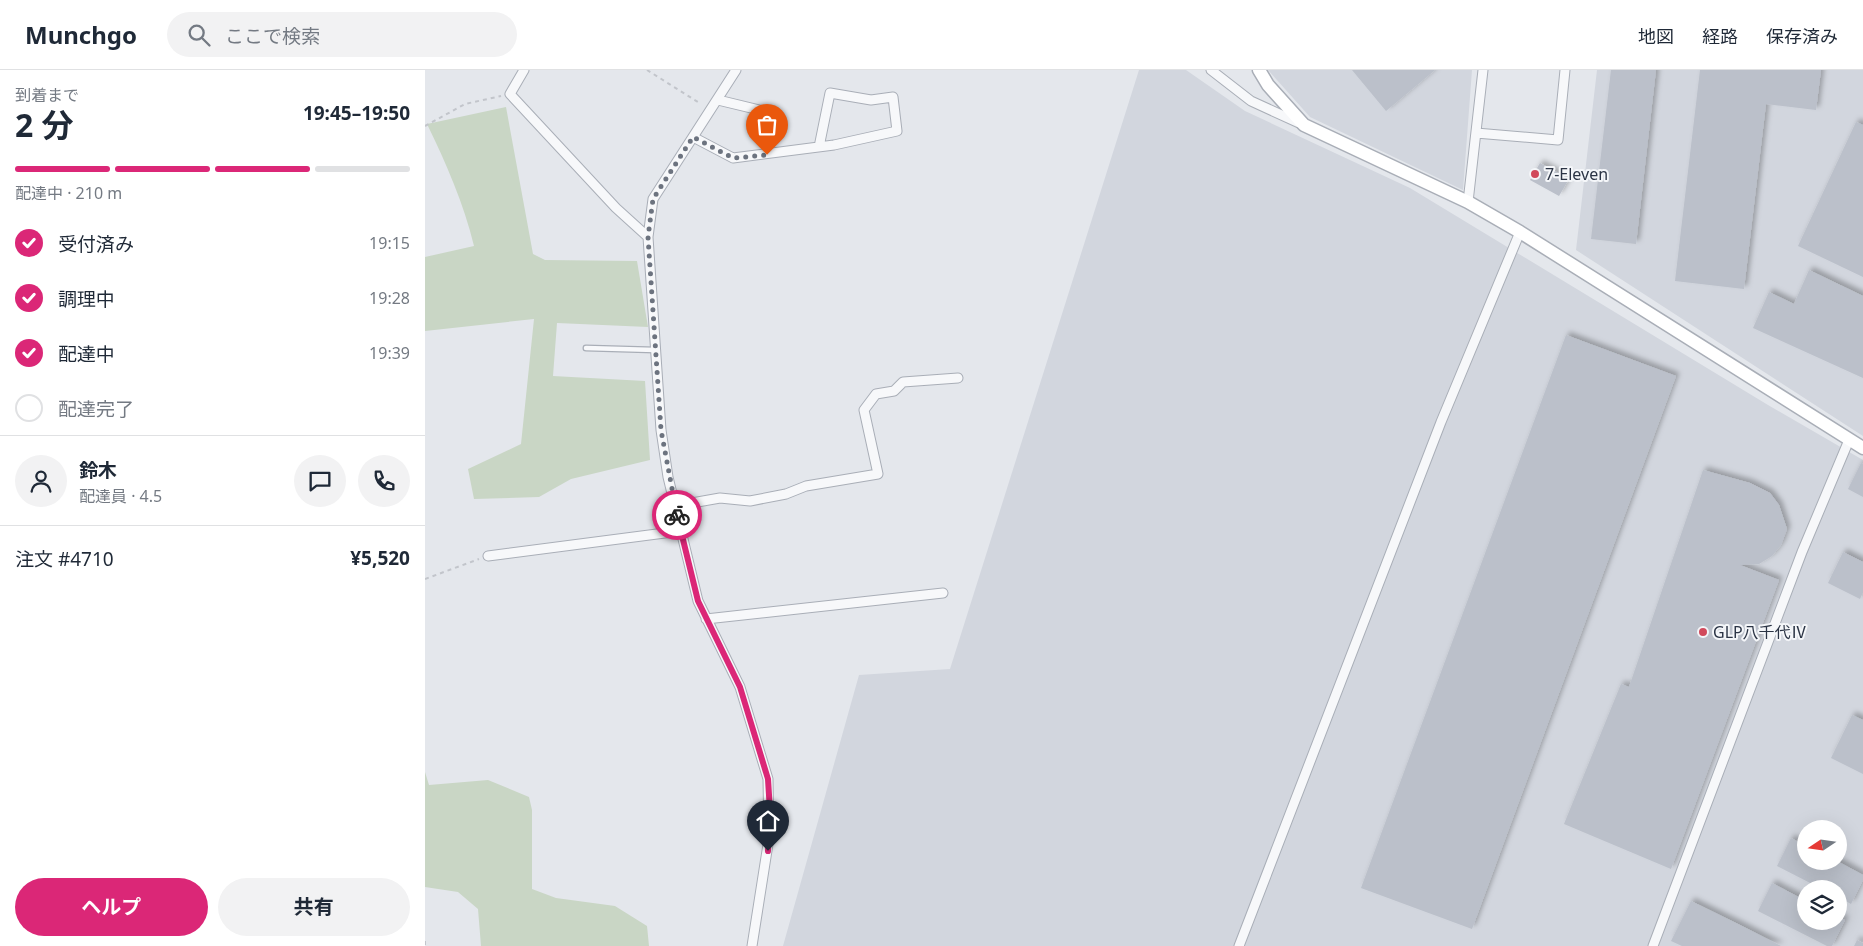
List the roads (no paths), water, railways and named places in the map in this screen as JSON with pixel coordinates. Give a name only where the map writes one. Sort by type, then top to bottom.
[{"type":"street","points":[[524,70],[511,94],[616,208],[648,237]]},
{"type":"street","points":[[736,70],[653,199],[648,237],[661,430],[675,506],[698,601],[740,687],[768,779],[769,838],[752,946]]},
{"type":"street","points":[[1211,70],[1251,101],[1468,202],[1863,448]]},
{"type":"street","points":[[1259,70],[1267,85],[1304,125]]},
{"type":"street","points":[[1468,202],[1483,70]]},
{"type":"street","points":[[1476,133],[1558,140],[1565,70]]},
{"type":"street","points":[[693,137],[733,158],[819,147],[897,131],[893,97],[871,100],[830,93],[819,147]]},
{"type":"street","points":[[718,100],[769,112]]},
{"type":"street","points":[[1239,946],[1441,422],[1519,232]]},
{"type":"street","points":[[675,506],[720,498],[750,500],[786,494],[806,486],[878,474],[864,410],[876,394],[894,391],[903,382],[958,378]]},
{"type":"street","points":[[1653,946],[1802,552],[1849,440]]},
{"type":"street","points":[[488,556],[681,531]]},
{"type":"street","points":[[706,619],[943,593]]},
{"type":"lane","points":[[586,348],[655,350]]},
{"type":"place","name":"7-Eleven","points":[[1535,174]]},
{"type":"place","name":"GLP八千代Ⅳ","points":[[1703,632]]}]
